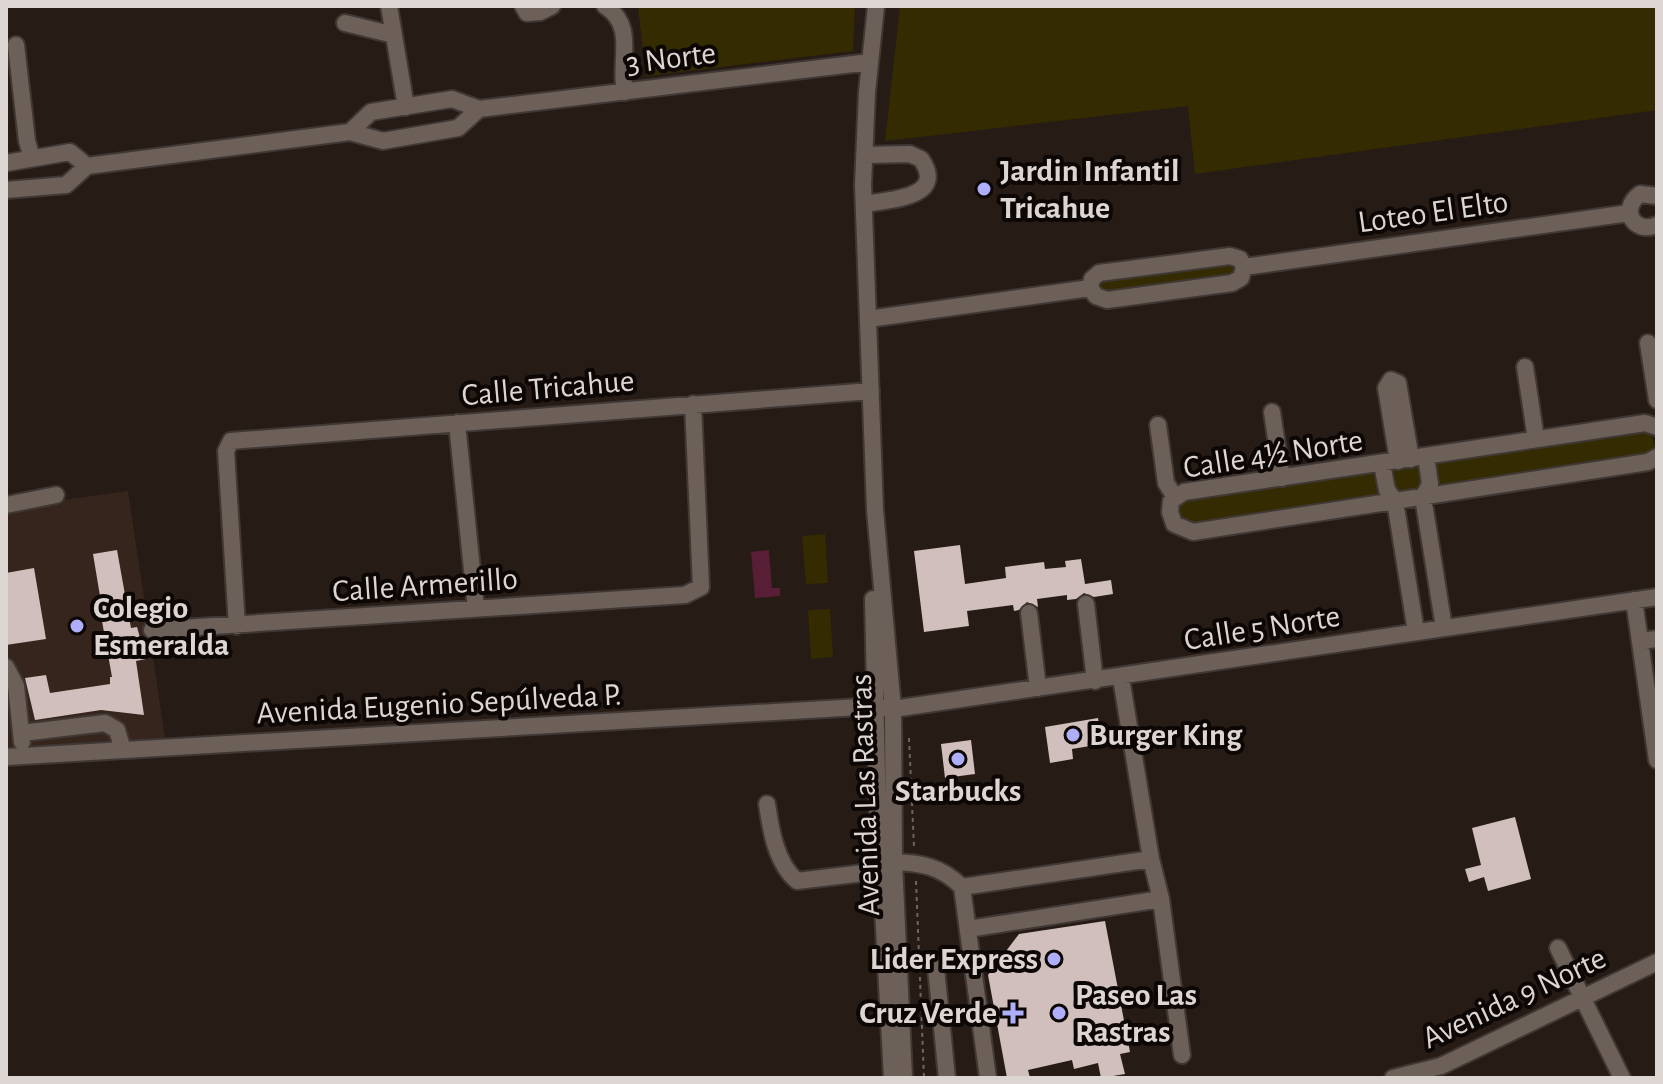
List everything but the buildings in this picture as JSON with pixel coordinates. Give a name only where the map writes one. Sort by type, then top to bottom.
[{"type":"street","points":[[389,6],[406,107]]},
{"type":"street","points":[[523,6],[527,13],[540,12],[552,6]]},
{"type":"street","points":[[605,6],[615,12],[624,27]]},
{"type":"street","points":[[622,6],[626,49],[622,80],[625,92]]},
{"type":"street","name":"Avenida Las Rastras","points":[[876,6],[864,155],[864,204],[875,510],[893,709],[887,866],[892,1078]]},
{"type":"street","points":[[345,23],[394,35]]},
{"type":"street","points":[[16,45],[27,141],[32,158]]},
{"type":"street","name":"3 Norte","points":[[350,132],[371,112],[452,99],[479,109],[870,62]]},
{"type":"street","name":"3 Norte","points":[[6,190],[66,185],[87,166],[350,132],[383,141],[458,128],[479,109]]},
{"type":"street","name":"3 Norte","points":[[6,163],[70,152],[87,166]]},
{"type":"street","points":[[864,155],[910,154],[921,159],[927,167],[928,176],[926,185],[918,193],[864,204]]},
{"type":"street","name":"Loteo El Elto","points":[[1244,267],[1629,213],[1631,202],[1640,194],[1657,196]]},
{"type":"street","points":[[1629,213],[1639,227],[1645,229],[1657,225]]},
{"type":"street","name":"Loteo El Elto","points":[[1230,256],[1240,259],[1244,267],[1241,278],[1232,283],[1107,300],[1096,296],[1090,288],[1092,279],[1103,273],[1230,256]]},
{"type":"street","name":"Loteo El Elto","points":[[868,319],[1090,288]]},
{"type":"street","points":[[1648,343],[1657,400]]},
{"type":"street","points":[[1525,367],[1536,439]]},
{"type":"street","name":"Calle Tricahue","points":[[237,626],[226,451],[231,441],[871,391]]},
{"type":"street","name":"Calle Armerillo","points":[[152,630],[685,595],[701,587],[693,404]]},
{"type":"street","points":[[1272,412],[1282,478]]},
{"type":"street","points":[[457,423],[476,609]]},
{"type":"street","name":"Calle 4½ Norte","points":[[1656,424],[1645,423],[1184,492],[1175,497],[1170,507],[1171,519],[1180,528],[1193,532],[1648,462],[1657,457]]},
{"type":"street","points":[[1158,425],[1166,483],[1175,497]]},
{"type":"street","points":[[1416,632],[1395,501],[1387,490],[1404,460],[1430,484],[1423,497],[1444,628]]},
{"type":"street","points":[[6,505],[56,495]]},
{"type":"street","name":"Avenida Las Rastras","points":[[875,510],[872,555],[876,706],[904,1078]]},
{"type":"street","name":"Calle 5 Norte","points":[[876,706],[893,709],[1121,678],[1657,597]]},
{"type":"street","points":[[1634,600],[1648,640],[1657,760]]},
{"type":"street","points":[[1086,604],[1095,681]]},
{"type":"street","points":[[1029,613],[1038,688]]},
{"type":"street","points":[[6,667],[16,686],[22,733],[14,756]]},
{"type":"street","points":[[1121,678],[1151,859],[1161,899],[1182,1055]]},
{"type":"street","name":"Avenida Eugenio Sepúlveda P.","points":[[14,756],[876,706]]},
{"type":"street","points":[[22,733],[105,723],[117,730],[123,750]]},
{"type":"street","points":[[767,804],[785,871],[797,881],[923,863],[953,878],[962,887],[988,1078]]},
{"type":"street","points":[[962,887],[1151,859]]},
{"type":"street","points":[[968,929],[1161,899]]},
{"type":"street","points":[[1558,948],[1622,1078]]},
{"type":"street","points":[[947,1078],[936,968],[943,963],[972,960]]},
{"type":"street","name":"Avenida 9 Norte","points":[[1393,1078],[1428,1071],[1657,962]]},
{"type":"street","points":[[1453,1060],[1454,1078]]},
{"type":"path","points":[[907,731],[910,740],[924,1078]]},
{"type":"shaded area","points":[[638,6],[855,6],[853,51],[646,76]]},
{"type":"shaded area","points":[[900,6],[1657,6],[1657,110],[1195,174],[1188,106],[885,141]]},
{"type":"shaded area","points":[[1232,264],[1236,272],[1231,276],[1103,293],[1098,287],[1101,281]]},
{"type":"shaded area","points":[[1650,431],[1655,448],[1645,457],[1186,525],[1177,517],[1177,503],[1180,500]]},
{"type":"shaded area","name":"Colegio Esmeralda","points":[[128,491],[166,744],[6,752],[6,508]]},
{"type":"shaded area","points":[[825,534],[828,583],[806,584],[802,536]]},
{"type":"shaded area","points":[[769,550],[772,588],[780,588],[780,596],[755,598],[751,552]]},
{"type":"shaded area","points":[[830,609],[833,657],[811,659],[808,610]]},
{"type":"place","name":"Jardin Infantil Tricahue","points":[[984,189]]},
{"type":"place","name":"Colegio Esmeralda","points":[[77,626]]},
{"type":"place","name":"Burger King","points":[[1073,735]]},
{"type":"place","name":"Starbucks","points":[[958,759]]},
{"type":"place","name":"Lider Express","points":[[1054,959]]},
{"type":"place","name":"Cruz Verde","points":[[1013,1013]]},
{"type":"place","name":"Paseo Las Rastras","points":[[1059,1013]]}]
